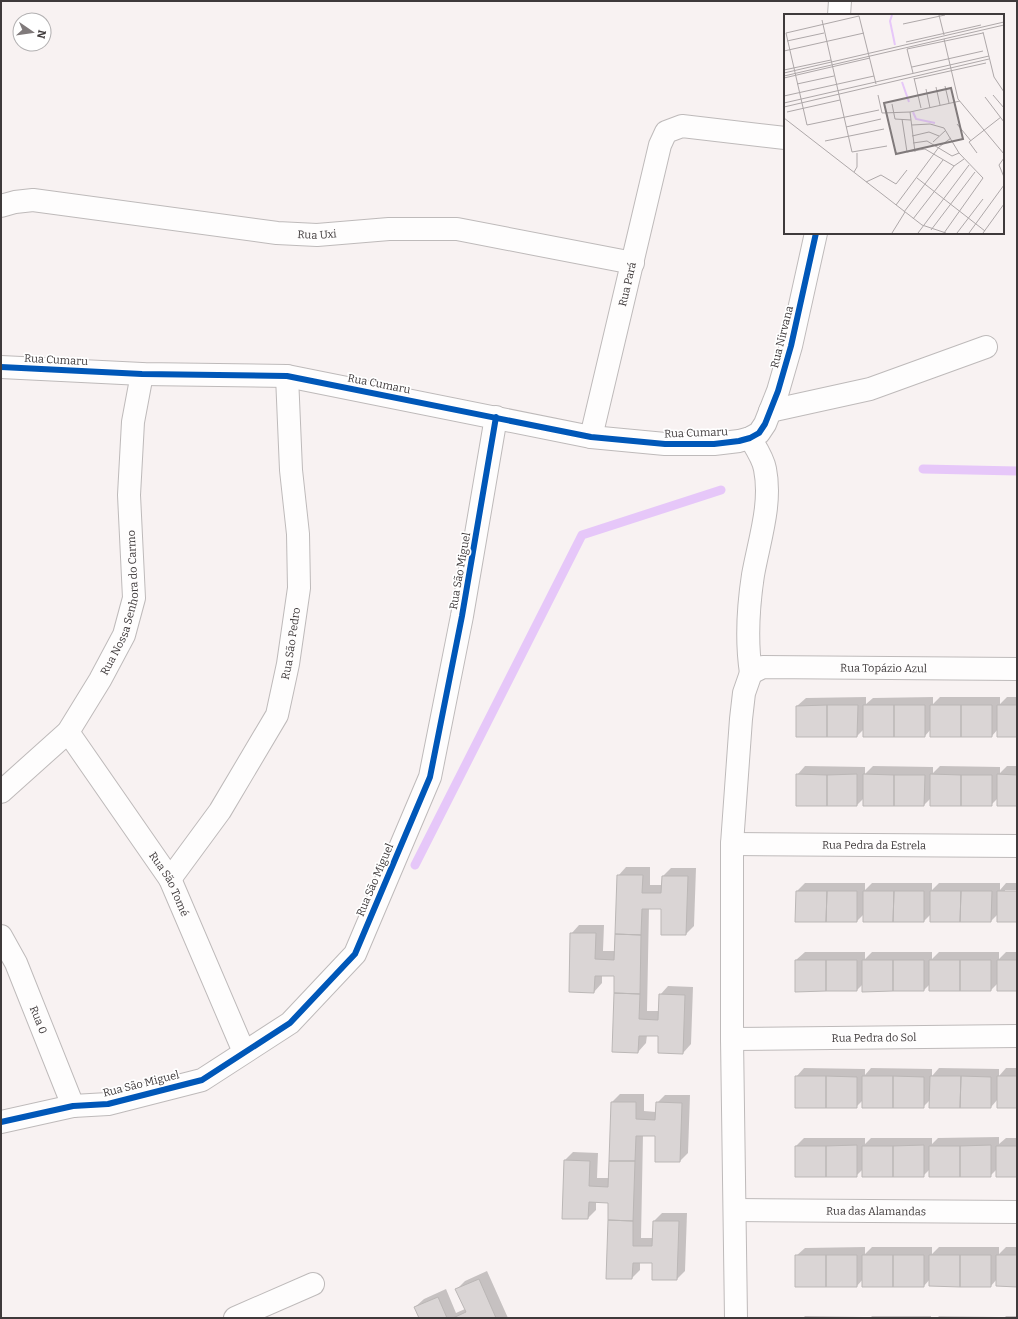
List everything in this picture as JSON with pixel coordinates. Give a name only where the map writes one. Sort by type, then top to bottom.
[{"type":"street","points":[[839,14],[840,1]]},
{"type":"street","name":"Rua Pará","points":[[591,437],[660,145],[666,132],[682,126],[784,138]]},
{"type":"street","name":"Rua Uxi","points":[[1,206],[15,202],[33,200],[277,233],[317,235],[389,229],[457,229],[633,263]]},
{"type":"street","name":"Rua Nirvana","points":[[750,438],[759,433],[770,411],[791,346],[816,234]]},
{"type":"street","points":[[770,411],[870,389],[986,347]]},
{"type":"street","name":"Rua Cumaru","points":[[1,367],[142,374],[287,376],[591,437],[665,444],[714,444],[750,438]]},
{"type":"street","name":"Rua Nossa Senhora do Carmo","points":[[1,792],[68,732],[100,680],[124,635],[134,598],[129,495],[134,422],[142,374]]},
{"type":"street","name":"Rua São Pedro","points":[[170,879],[220,811],[277,715],[288,664],[299,588],[298,534],[291,470],[287,376]]},
{"type":"street","name":"Rua São Miguel","points":[[1,1122],[73,1106],[108,1104],[202,1080],[290,1023],[355,954],[430,777],[462,616],[496,417]]},
{"type":"street","points":[[736,1318],[732,1039],[732,844],[741,719],[744,693],[751,673],[747,645],[748,620],[753,576],[764,517],[766,491],[765,467],[750,438]]},
{"type":"street","name":"Rua Topázio Azul","points":[[751,673],[763,667],[1017,669]]},
{"type":"street","name":"Rua São Tomé","points":[[68,732],[170,879],[244,1052]]},
{"type":"street","name":"Rua Pedra da Estrela","points":[[732,844],[1017,846]]},
{"type":"street","name":"Rua 0","points":[[1,936],[16,963],[73,1106]]},
{"type":"street","name":"Rua Pedra do Sol","points":[[732,1039],[1017,1036]]},
{"type":"street","name":"Rua das Alamandas","points":[[735,1210],[1017,1212]]},
{"type":"street","points":[[235,1318],[313,1284]]},
{"type":"building","points":[[827,705],[858,705],[857,737],[827,737]]},
{"type":"building","points":[[827,705],[827,737],[796,737],[796,706]]},
{"type":"building","points":[[863,705],[894,705],[894,737],[863,737]]},
{"type":"building","points":[[894,705],[925,705],[925,737],[894,737]]},
{"type":"building","points":[[930,705],[961,705],[961,737],[930,737]]},
{"type":"building","points":[[961,705],[992,705],[992,737],[961,737]]},
{"type":"building","points":[[997,705],[1017,705],[1017,737],[997,737]]},
{"type":"building","points":[[796,774],[827,775],[827,806],[796,806]]},
{"type":"building","points":[[857,774],[857,806],[827,806],[827,775]]},
{"type":"building","points":[[863,774],[894,775],[894,806],[863,806]]},
{"type":"building","points":[[930,774],[961,775],[961,806],[930,806]]},
{"type":"building","points":[[997,774],[1017,775],[1017,806],[997,806]]},
{"type":"building","points":[[894,775],[925,775],[924,806],[894,806]]},
{"type":"building","points":[[961,775],[992,775],[992,806],[961,806]]},
{"type":"building","points":[[617,875],[643,875],[642,893],[661,893],[662,876],[688,876],[686,935],[661,935],[661,909],[642,909],[641,935],[615,934]]},
{"type":"building","points":[[796,891],[827,891],[826,922],[795,922]]},
{"type":"building","points":[[827,891],[857,891],[857,922],[826,922]]},
{"type":"building","points":[[863,891],[894,891],[893,922],[863,922]]},
{"type":"building","points":[[894,891],[924,891],[924,922],[893,922]]},
{"type":"building","points":[[930,891],[961,891],[960,922],[930,922]]},
{"type":"building","points":[[961,891],[992,891],[991,922],[960,922]]},
{"type":"building","points":[[997,891],[1017,891],[1017,922],[997,922]]},
{"type":"building","points":[[570,933],[596,933],[595,959],[614,960],[615,934],[641,935],[640,994],[614,993],[614,976],[595,976],[594,993],[569,992]]},
{"type":"building","points":[[795,960],[826,960],[826,991],[795,992]]},
{"type":"building","points":[[826,960],[857,960],[857,991],[826,991]]},
{"type":"building","points":[[862,960],[893,960],[893,991],[862,992]]},
{"type":"building","points":[[893,960],[924,960],[924,991],[893,991]]},
{"type":"building","points":[[929,960],[960,960],[960,991],[929,991]]},
{"type":"building","points":[[960,960],[991,960],[991,991],[960,991]]},
{"type":"building","points":[[997,960],[1017,960],[1017,991],[997,991]]},
{"type":"building","points":[[614,993],[640,994],[639,1019],[658,1020],[659,994],[685,995],[683,1054],[658,1053],[658,1036],[639,1036],[638,1053],[612,1052]]},
{"type":"building","points":[[795,1076],[826,1076],[826,1108],[795,1108]]},
{"type":"building","points":[[826,1076],[857,1077],[857,1108],[826,1108]]},
{"type":"building","points":[[862,1076],[893,1076],[893,1108],[862,1108]]},
{"type":"building","points":[[893,1076],[924,1077],[924,1108],[893,1108]]},
{"type":"building","points":[[930,1076],[961,1076],[960,1108],[929,1108]]},
{"type":"building","points":[[961,1076],[991,1077],[991,1108],[960,1108]]},
{"type":"building","points":[[997,1076],[1017,1076],[1017,1108],[997,1108]]},
{"type":"building","points":[[611,1102],[636,1102],[636,1119],[655,1120],[656,1102],[682,1103],[680,1162],[655,1162],[655,1136],[636,1136],[635,1161],[609,1161]]},
{"type":"building","points":[[857,1145],[857,1177],[826,1177],[826,1146]]},
{"type":"building","points":[[924,1145],[924,1177],[893,1177],[893,1146]]},
{"type":"building","points":[[991,1145],[991,1177],[960,1177],[960,1146]]},
{"type":"building","points":[[795,1146],[826,1146],[826,1177],[795,1177]]},
{"type":"building","points":[[862,1146],[893,1146],[893,1177],[862,1177]]},
{"type":"building","points":[[929,1146],[960,1146],[960,1177],[929,1177]]},
{"type":"building","points":[[996,1146],[1017,1146],[1017,1177],[996,1177]]},
{"type":"building","points":[[564,1160],[590,1161],[589,1186],[608,1187],[609,1161],[635,1161],[633,1221],[608,1220],[608,1203],[589,1202],[588,1219],[562,1219]]},
{"type":"building","points":[[608,1220],[633,1221],[633,1246],[652,1246],[653,1221],[679,1221],[677,1280],[652,1280],[652,1263],[633,1263],[632,1279],[606,1279]]},
{"type":"building","points":[[795,1255],[826,1255],[826,1287],[795,1287]]},
{"type":"building","points":[[826,1255],[857,1255],[857,1287],[826,1287]]},
{"type":"building","points":[[862,1255],[893,1255],[893,1287],[862,1287]]},
{"type":"building","points":[[893,1255],[924,1255],[924,1287],[893,1287]]},
{"type":"building","points":[[929,1255],[960,1255],[960,1287],[929,1286]]},
{"type":"building","points":[[960,1255],[991,1255],[991,1287],[960,1287]]},
{"type":"building","points":[[996,1255],[1017,1255],[1017,1287],[996,1286]]},
{"type":"building","points":[[479,1279],[496,1318],[453,1318],[466,1312],[455,1289]]},
{"type":"building","points":[[438,1297],[447,1318],[419,1318],[414,1307]]},
{"type":"waterway","points":[[923,469],[1017,471]]},
{"type":"waterway","points":[[415,865],[582,535],[721,490]]},
{"type":"cycle path","points":[[1,367],[142,374],[287,376],[591,437],[665,444],[714,444],[739,441],[750,438],[759,433],[765,424],[778,391],[791,346],[816,234]]},
{"type":"cycle path","points":[[1,1122],[73,1106],[108,1104],[202,1080],[290,1023],[355,954],[430,777],[462,616],[496,417]]}]
